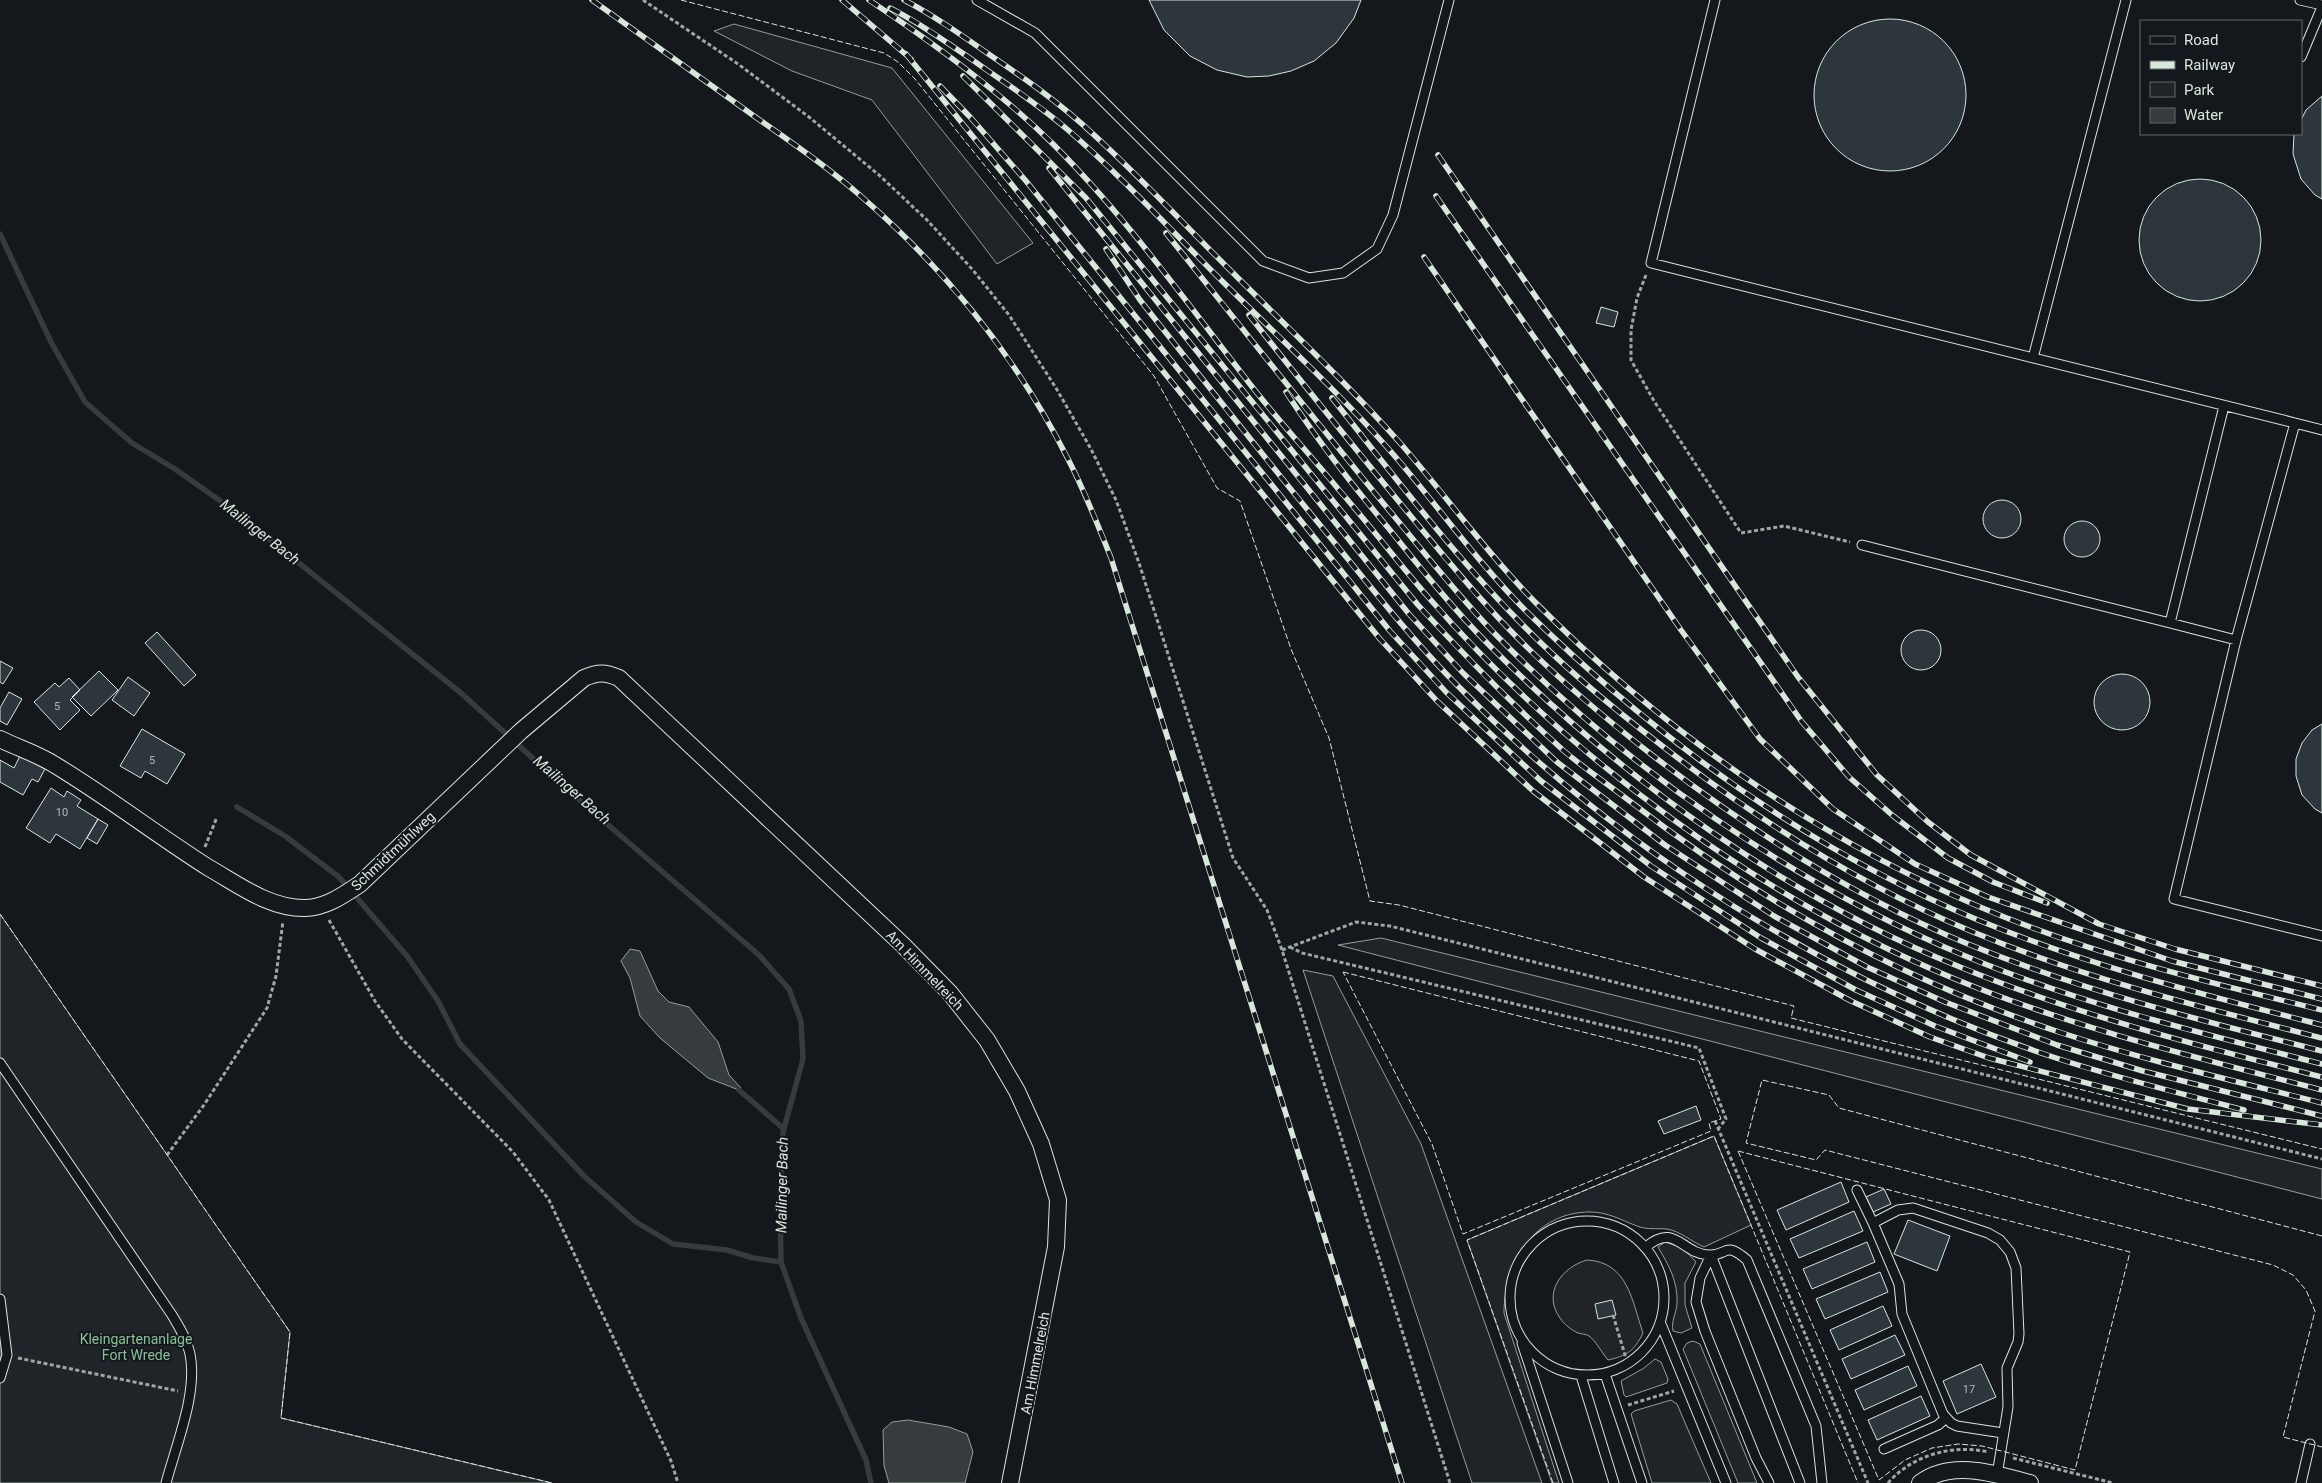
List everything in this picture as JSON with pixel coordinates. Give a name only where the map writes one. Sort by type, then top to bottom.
[{"type":"street","name":"Schmidtmühlweg","points":[[0,739],[54,764],[199,861],[250,892],[285,906],[305,908],[321,906],[338,899],[360,884],[520,731],[584,678],[595,673],[605,672]]},
{"type":"street","name":"Am Himmelreich","points":[[605,672],[619,678],[635,692],[903,944],[950,993],[987,1040],[1017,1091],[1041,1144],[1058,1200],[1056,1248],[1010,1483]]},
{"type":"street","points":[[1920,1483],[1943,1473],[1965,1470],[2030,1483]]},
{"type":"lane","points":[[977,0],[1035,33],[1264,261],[1309,278],[1343,273],[1377,249],[1393,215],[1450,0]]},
{"type":"lane","points":[[1715,0],[1651,263],[2322,430]]},
{"type":"lane","points":[[2033,358],[2126,0]]},
{"type":"lane","points":[[2300,0],[2322,6],[2302,55]]},
{"type":"lane","points":[[2170,623],[2224,406]]},
{"type":"lane","points":[[2295,424],[2236,640],[2174,899],[2322,936]]},
{"type":"lane","points":[[1862,545],[2236,640]]},
{"type":"lane","points":[[0,1063],[184,1335],[190,1354],[190,1394],[166,1483]]},
{"type":"lane","points":[[1857,1190],[1899,1284],[1902,1314],[1946,1418],[1958,1426],[2003,1433]]},
{"type":"lane","points":[[1873,1223],[1905,1208],[1920,1209],[1988,1233],[2000,1240],[2010,1252],[2016,1268],[2019,1334],[2016,1350],[2007,1368],[2009,1394],[1997,1475]]},
{"type":"lane","points":[[1521,1338],[1536,1357],[1557,1370],[1581,1376],[1605,1374],[1628,1365],[1648,1348],[1661,1324],[1665,1297],[1660,1270],[1646,1247],[1625,1230],[1600,1221],[1573,1222],[1548,1231],[1529,1247],[1516,1268],[1510,1291],[1512,1316],[1521,1338],[1568,1483]]},
{"type":"lane","points":[[1646,1247],[1656,1238],[1670,1238],[1700,1253],[1711,1256]]},
{"type":"lane","points":[[1769,1483],[1756,1458],[1705,1331],[1696,1302],[1700,1278],[1711,1256],[1724,1250],[1736,1250],[1747,1260],[1816,1426],[1822,1483]]},
{"type":"lane","points":[[1711,1256],[1800,1483]]},
{"type":"lane","points":[[0,1299],[7,1355],[0,1378]]},
{"type":"lane","points":[[1661,1324],[1726,1483]]},
{"type":"lane","points":[[1605,1374],[1642,1483]]},
{"type":"lane","points":[[1581,1376],[1614,1483]]},
{"type":"lane","points":[[1884,1449],[1938,1425],[1946,1418]]},
{"type":"lane","points":[[2301,1483],[2310,1444]]},
{"type":"path","points":[[643,0],[754,76],[809,117],[879,175],[927,220],[972,269],[1009,315],[1056,388],[1116,500],[1139,563],[1233,858],[1267,910],[1282,950],[1450,1483]]},
{"type":"path","points":[[1651,263],[1637,298],[1631,330],[1631,360],[1654,401],[1741,533],[1784,526],[1862,545]]},
{"type":"path","points":[[199,861],[217,817]]},
{"type":"path","points":[[167,1155],[204,1105],[267,1008],[276,976],[285,906]]},
{"type":"path","points":[[321,906],[376,1001],[402,1039],[513,1152],[549,1200],[671,1461],[678,1483]]},
{"type":"path","points":[[1282,950],[1356,922],[1390,926],[2322,1159]]},
{"type":"path","points":[[1290,946],[1302,953],[1699,1048],[1726,1118],[1718,1129]]},
{"type":"path","points":[[1715,1121],[1868,1483]]},
{"type":"path","points":[[1613,1315],[1628,1365]]},
{"type":"path","points":[[7,1355],[190,1394]]},
{"type":"path","points":[[1616,1408],[1687,1387]]},
{"type":"green space","points":[[734,24],[892,68],[1033,243],[997,264],[872,100],[792,71],[714,31]]},
{"type":"green space","name":"Kleingartenanlage Fort Wrede","points":[[0,914],[290,1332],[281,1418],[552,1483],[0,1483]]},
{"type":"green space","points":[[1381,938],[2322,1169],[2322,1199],[1338,945]]},
{"type":"green space","points":[[1303,970],[1333,976],[1421,1144],[1542,1483],[1472,1483]]},
{"type":"green space","points":[[1714,1136],[1751,1225],[1704,1247],[1672,1230],[1641,1227],[1597,1212],[1571,1214],[1553,1221],[1539,1231],[1526,1243],[1517,1259],[1505,1294],[1504,1313],[1559,1483],[1552,1483],[1467,1240]]},
{"type":"green space","points":[[1665,1242],[1683,1248],[1696,1262],[1685,1283],[1685,1305],[1692,1328],[1681,1333],[1673,1331],[1677,1304],[1676,1288],[1669,1267],[1658,1247]]},
{"type":"green space","points":[[1587,1260],[1601,1262],[1620,1276],[1631,1296],[1643,1333],[1637,1344],[1630,1351],[1608,1360],[1589,1336],[1578,1333],[1568,1327],[1555,1309],[1553,1299],[1557,1282],[1570,1268]]},
{"type":"green space","points":[[1693,1341],[1700,1344],[1757,1483],[1738,1483],[1683,1349],[1687,1343]]},
{"type":"green space","points":[[1655,1359],[1661,1362],[1668,1379],[1667,1383],[1626,1397],[1621,1381],[1644,1368]]},
{"type":"green space","points":[[1671,1400],[1677,1404],[1711,1483],[1652,1483],[1631,1414],[1634,1411]]},
{"type":"water","points":[[630,949],[640,951],[658,991],[669,1002],[689,1007],[718,1042],[729,1075],[741,1088],[739,1090],[708,1078],[660,1038],[640,1016],[630,978],[621,961]]},
{"type":"water","points":[[908,1420],[949,1427],[967,1434],[973,1452],[965,1483],[889,1483],[884,1466],[883,1430],[892,1422]]},
{"type":"building","points":[[1149,0],[1361,0],[1354,18],[1336,43],[1314,61],[1291,71],[1269,76],[1247,77],[1217,70],[1190,56],[1164,30]]},
{"type":"building","points":[[1890,19],[1919,25],[1944,41],[1960,66],[1966,95],[1960,124],[1944,149],[1919,165],[1890,171],[1861,165],[1836,149],[1820,124],[1814,95],[1820,66],[1836,41],[1861,25]]},
{"type":"building","points":[[2322,96],[2322,199],[2315,195],[2301,179],[2293,154],[2294,135],[2302,135],[2302,118],[2306,110]]},
{"type":"building","points":[[2200,179],[2212,180],[2223,184],[2234,189],[2243,197],[2251,206],[2256,217],[2260,228],[2260,252],[2256,263],[2251,274],[2243,283],[2234,291],[2223,296],[2212,300],[2200,301],[2188,300],[2177,296],[2166,291],[2157,283],[2149,274],[2144,263],[2140,252],[2139,240],[2140,228],[2144,217],[2149,206],[2157,197],[2166,189],[2177,184],[2188,180]]},
{"type":"building","points":[[1601,307],[1618,312],[1614,327],[1596,323]]},
{"type":"building","points":[[2002,500],[2015,506],[2021,519],[2015,532],[2002,538],[1989,532],[1983,519],[1989,506]]},
{"type":"building","points":[[2082,521],[2089,522],[2095,526],[2099,532],[2099,546],[2095,552],[2089,556],[2082,557],[2075,556],[2069,552],[2065,546],[2064,539],[2065,532],[2069,526],[2075,522]]},
{"type":"building","points":[[1925,630],[1932,633],[1938,639],[1941,650],[1940,658],[1932,667],[1925,670],[1917,670],[1910,667],[1902,658],[1901,646],[1904,639],[1913,631]]},
{"type":"building","points":[[157,632],[196,675],[184,686],[145,643]]},
{"type":"building","points":[[0,661],[13,668],[3,684],[0,682]]},
{"type":"building","points":[[99,671],[118,690],[91,716],[72,697]]},
{"type":"building","points":[[2116,674],[2128,674],[2142,682],[2150,696],[2148,713],[2142,722],[2128,730],[2116,730],[2106,725],[2099,718],[2094,708],[2094,696],[2099,686],[2106,679]]},
{"type":"building","points":[[128,677],[150,693],[134,716],[112,700]]},
{"type":"building","points":[[69,678],[80,690],[70,700],[80,710],[60,730],[34,702],[55,683],[59,687]]},
{"type":"building","points":[[9,692],[22,699],[7,725],[0,721],[0,708]]},
{"type":"building","points":[[2322,724],[2322,813],[2315,809],[2302,795],[2296,776],[2296,759],[2302,743],[2312,730]]},
{"type":"building","points":[[142,729],[185,754],[167,784],[145,771],[141,778],[120,766]]},
{"type":"building","points":[[20,756],[45,769],[38,782],[32,779],[23,795],[0,782],[0,760],[14,768]]},
{"type":"building","points":[[51,788],[64,797],[67,791],[81,800],[77,806],[98,819],[80,849],[56,834],[50,843],[26,828]]},
{"type":"building","points":[[98,819],[108,825],[97,844],[87,838]]},
{"type":"building","points":[[1696,1106],[1701,1120],[1664,1134],[1658,1121]]},
{"type":"building","points":[[1841,1182],[1849,1202],[1786,1230],[1777,1210]]},
{"type":"building","points":[[1884,1189],[1891,1204],[1873,1212],[1866,1197]]},
{"type":"building","points":[[1854,1211],[1863,1231],[1799,1258],[1790,1239]]},
{"type":"building","points":[[1908,1220],[1950,1236],[1937,1271],[1894,1254]]},
{"type":"building","points":[[1867,1242],[1875,1262],[1812,1289],[1803,1269]]},
{"type":"building","points":[[1880,1272],[1888,1292],[1825,1319],[1816,1299]]},
{"type":"building","points":[[1612,1300],[1616,1315],[1598,1319],[1595,1304]]},
{"type":"building","points":[[1883,1306],[1892,1326],[1839,1350],[1830,1330]]},
{"type":"building","points":[[1895,1335],[1905,1355],[1851,1379],[1842,1359]]},
{"type":"building","points":[[1981,1364],[1996,1397],[1957,1414],[1943,1381]]},
{"type":"building","points":[[1908,1366],[1917,1386],[1864,1410],[1855,1390]]},
{"type":"building","points":[[1921,1396],[1930,1416],[1877,1440],[1868,1420]]},
{"type":"waterway","name":"Mailinger Bach","points":[[0,234],[51,342],[85,402],[132,443],[175,469],[229,507],[461,693],[570,792],[759,955],[789,989],[801,1021],[803,1059],[783,1132],[780,1194],[781,1262],[801,1318],[866,1460],[871,1483]]},
{"type":"waterway","points":[[237,807],[285,836],[339,877],[407,956],[438,1001],[460,1044],[584,1176],[636,1222],[673,1244],[727,1250],[753,1258],[781,1262]]},
{"type":"waterway","points":[[739,1090],[784,1129]]},
{"type":"railway","points":[[592,0],[796,145],[850,187],[894,226],[924,256],[979,320],[1028,388],[1049,424],[1069,461],[1111,558],[1402,1483]]},
{"type":"railway","points":[[842,0],[911,59]]},
{"type":"railway","points":[[869,0],[964,68],[1010,105],[1053,144],[1128,227],[1254,390],[1429,598],[1483,656],[1542,713],[1605,767],[1671,818],[1739,865],[1810,908],[1882,946],[1955,979],[2045,1013],[2137,1041],[2322,1090]]},
{"type":"railway","points":[[904,0],[946,25],[1028,81],[1055,101],[1093,134],[1359,398],[1401,444],[1499,563],[1534,601],[1634,693],[1687,736],[1742,776],[1858,848],[1918,879],[2022,924],[2149,966],[2322,1010]]},
{"type":"railway","points":[[890,8],[933,33],[1021,94],[1057,120],[1087,147],[1306,363],[1372,431],[1410,474],[1475,554],[1527,612],[1629,704],[1682,747],[1738,787],[1795,825],[1855,860],[1915,892],[1978,920],[2105,966],[2191,991],[2322,1025]]},
{"type":"railway","points":[[906,54],[1380,639],[1437,701],[1533,791],[1644,877],[1755,949],[1851,1001],[1930,1037],[1989,1058],[2188,1109],[2322,1125]]},
{"type":"railway","points":[[963,76],[1086,198],[1418,605],[1508,698],[1564,751],[1587,769],[1677,836],[1781,904],[1834,935],[1946,989],[2062,1033],[2126,1053],[2322,1103]]},
{"type":"railway","points":[[940,86],[971,118],[1026,181],[1390,631],[1446,692],[1541,781],[1651,866],[1761,938],[1856,990],[1935,1026],[2030,1062]]},
{"type":"railway","points":[[1438,155],[1798,677],[1877,775],[1928,822],[1971,855],[2099,924],[2175,949],[2322,986]]},
{"type":"railway","points":[[1049,168],[1409,614],[1463,673],[1557,762],[1665,845],[1774,916],[1867,967],[1945,1002],[2057,1045],[2143,1071],[2322,1116]]},
{"type":"railway","points":[[1436,196],[1802,722],[1849,777],[1892,815],[1948,858],[1993,882],[2047,903]]},
{"type":"railway","points":[[1166,233],[1356,470],[1468,605],[1548,686],[1657,777],[1775,858],[1836,894],[1899,926],[1963,955],[2096,1003],[2186,1029],[2322,1064]]},
{"type":"railway","points":[[1106,249],[1140,300],[1407,631],[1454,682],[1518,744],[1586,801],[1657,855],[1731,905],[1809,950],[1888,991],[1970,1026],[2053,1057],[2124,1079],[2244,1110]]},
{"type":"railway","points":[[1424,257],[1681,630],[1760,739],[1833,809],[1915,864],[1988,897],[2172,961],[2322,999]]},
{"type":"railway","points":[[1249,315],[1430,539],[1506,626],[1595,709],[1652,755],[1726,810],[1843,883],[1884,905],[1968,944],[2099,991],[2322,1051]]},
{"type":"railway","points":[[1286,392],[1349,480],[1439,590],[1491,647],[1542,696],[1651,788],[1769,870],[1831,906],[1895,938],[2004,984],[2094,1015],[2322,1077]]},
{"type":"railway","points":[[1332,398],[1444,537],[1532,634],[1604,700],[1697,773],[1772,825],[1890,894],[1931,914],[2016,949],[2146,991],[2322,1038]]},
{"type":"fence","points":[[681,0],[884,53],[898,62],[915,79],[1154,376],[1217,488],[1240,501],[1291,649],[1329,738],[1370,901],[1399,905],[1794,1006],[1791,1018],[2322,1149]]},
{"type":"fence","points":[[0,914],[290,1332],[281,1418],[552,1483]]},
{"type":"fence","points":[[1343,972],[1699,1061],[1721,1119],[1709,1123],[1711,1131],[1463,1234],[1432,1144],[1343,972]]},
{"type":"fence","points":[[2322,1236],[1839,1108],[1829,1095],[1762,1080],[1746,1143],[1816,1160],[1825,1150],[2273,1265],[2293,1275],[2306,1290],[2315,1311],[2283,1437],[2322,1447]]},
{"type":"fence","points":[[1553,1483],[1467,1240],[1714,1136],[1858,1483]]},
{"type":"fence","points":[[1738,1151],[2130,1252],[2075,1470],[1982,1446],[1958,1444],[1932,1448],[1905,1460],[1879,1480],[1738,1151]]}]
